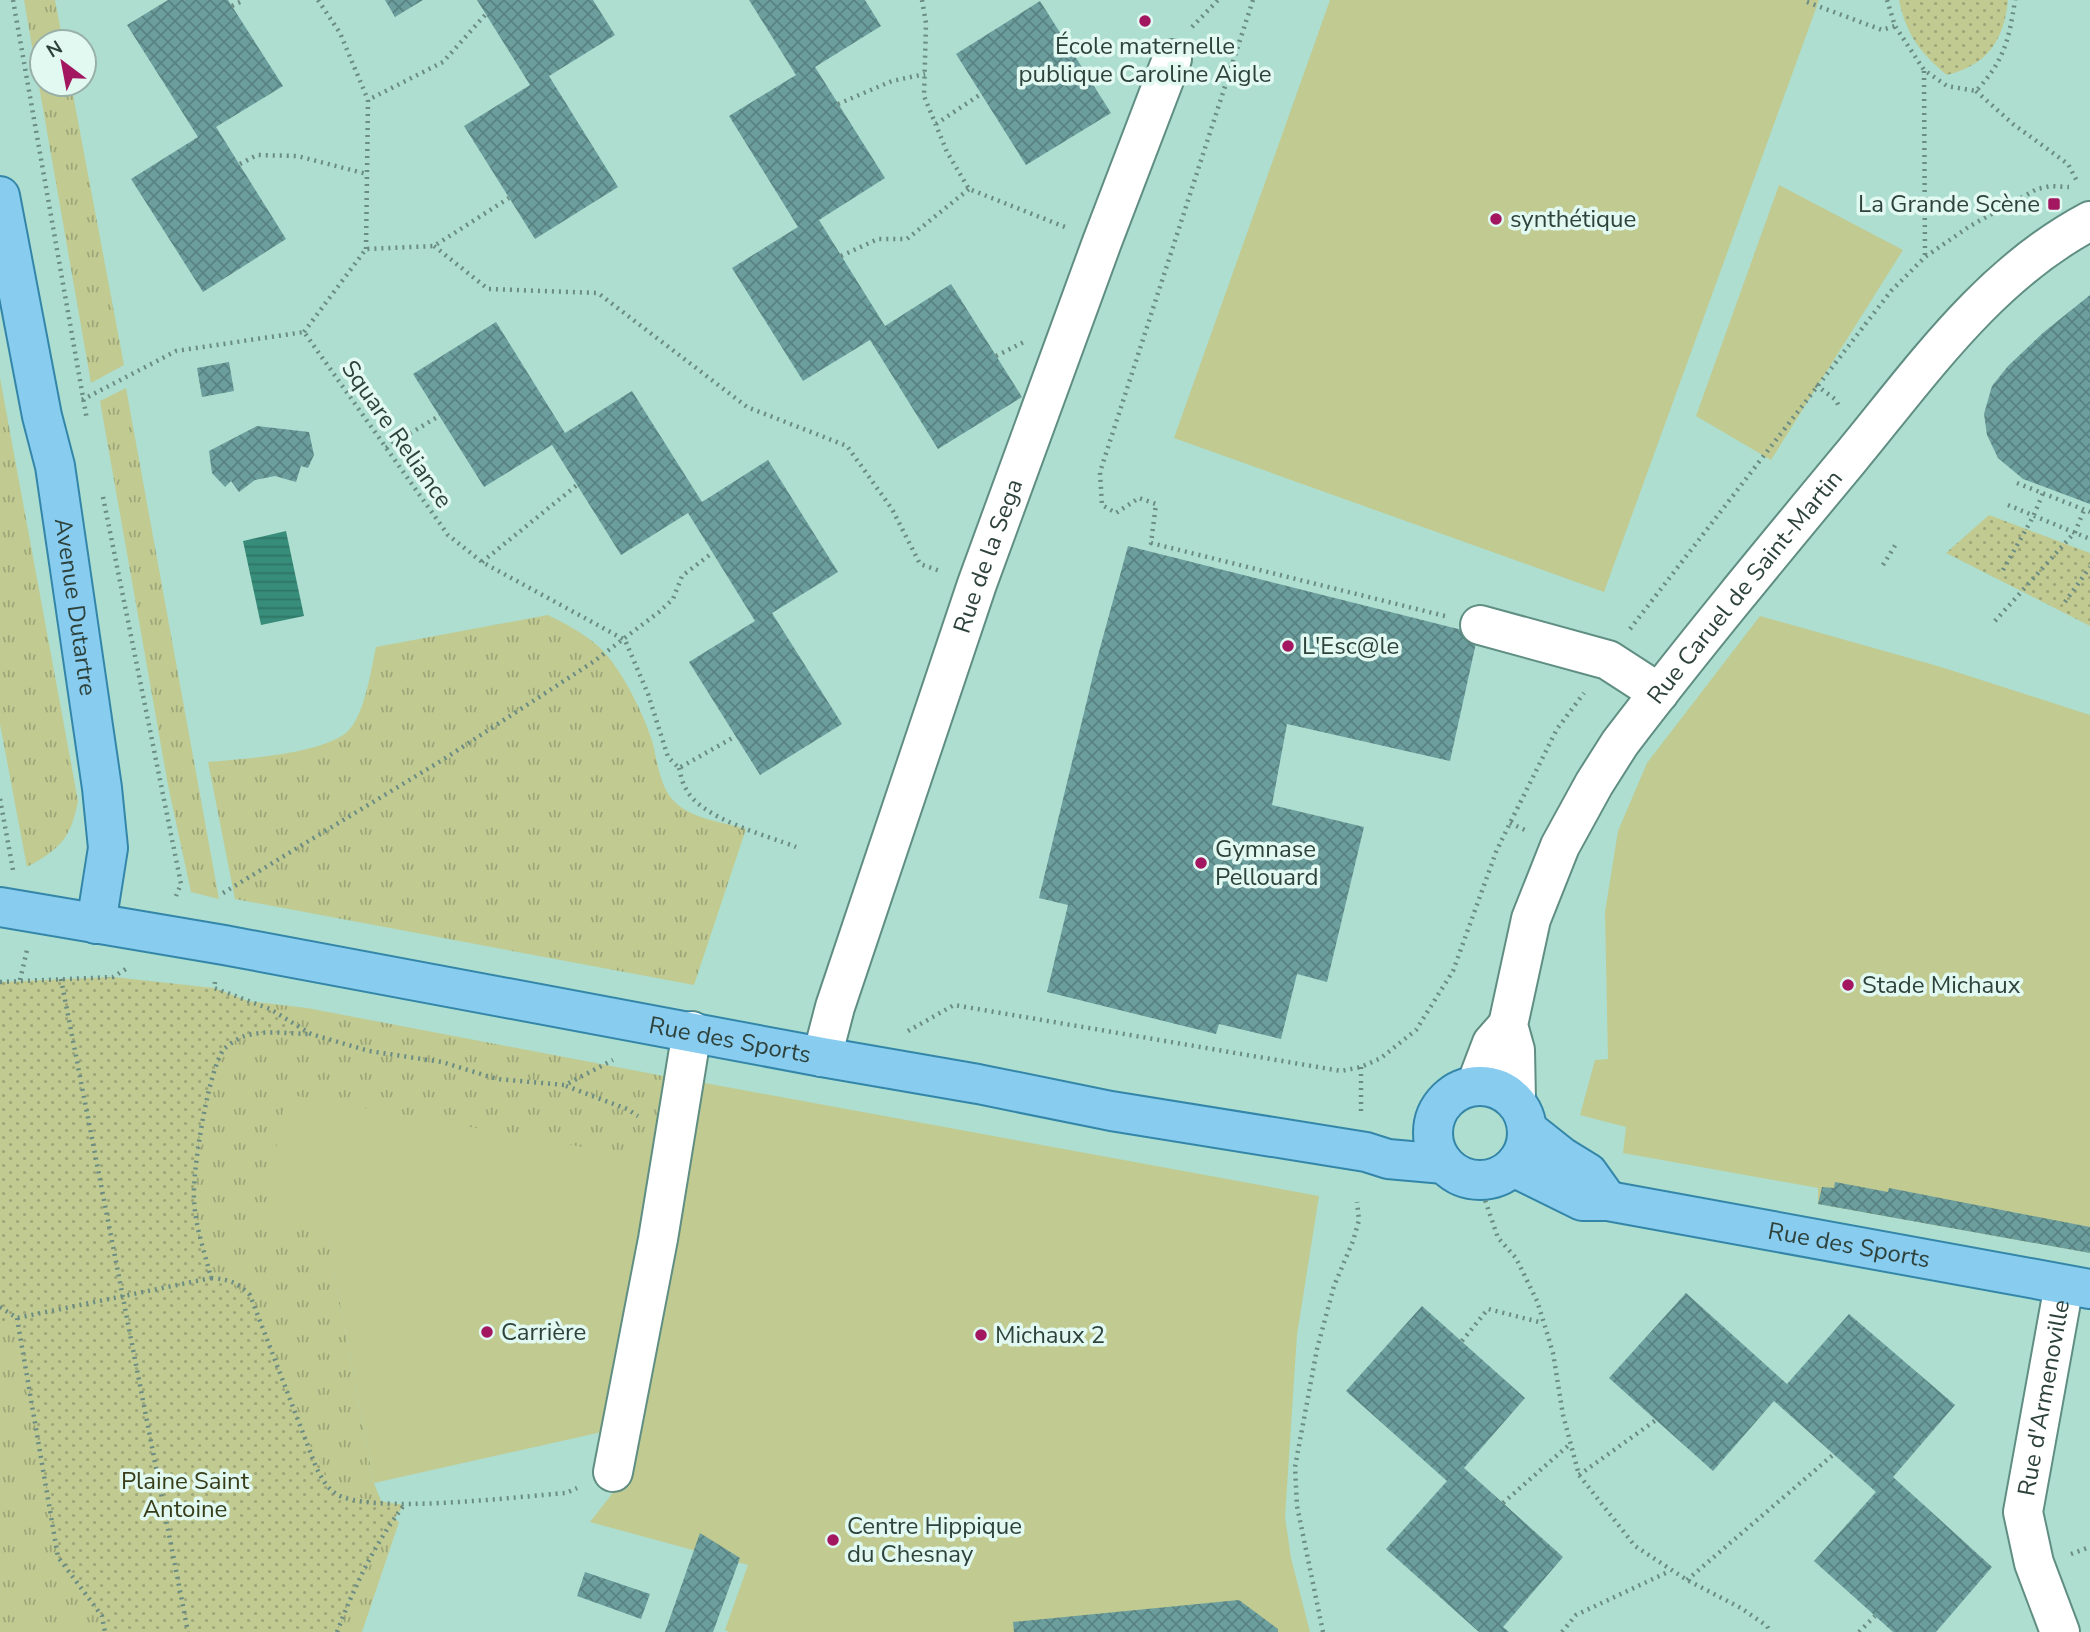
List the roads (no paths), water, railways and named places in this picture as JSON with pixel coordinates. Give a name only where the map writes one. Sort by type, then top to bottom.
[{"type":"main road","name":"Avenue Dutartre","points":[[0,196],[42,416],[55,466],[102,788],[107,848],[96,924]]},
{"type":"main road","points":[[7,892],[96,924]]},
{"type":"main road","name":"Rue des Sports","points":[[96,924],[692,1031],[1111,1111],[1363,1135],[1417,1133],[1434,1122],[1445,1101],[1454,1093],[1476,1085]]},
{"type":"main road","points":[[1476,1085],[1498,1088],[1562,1157],[1588,1173],[1608,1201]]},
{"type":"main road","points":[[1496,1174],[1524,1150],[1522,1116]]},
{"type":"main road","points":[[1434,1122],[1435,1144],[1444,1164]]},
{"type":"main road","name":"Rue des Sports","points":[[1363,1135],[1388,1159],[1444,1164],[1460,1175],[1496,1174],[1582,1201],[1608,1201],[2077,1287]]},
{"type":"street","name":"Rue de la Sega","points":[[822,1057],[835,1007],[977,584],[1172,59]]},
{"type":"street","name":"Rue Caruel de Saint-Martin","points":[[1522,1116],[1515,1050],[1508,1025],[1531,919],[1560,846],[1607,764],[1658,693],[1940,347],[2008,276],[2073,230],[2085,204]]},
{"type":"street","points":[[1480,625],[1608,660],[1658,693]]},
{"type":"street","name":"Rue Caruel de Saint-Martin","points":[[1476,1085],[1492,1043],[1508,1025]]},
{"type":"street","points":[[613,1472],[658,1239],[692,1031]]},
{"type":"street","name":"Rue d'Armenoville","points":[[2060,1632],[2034,1563],[2023,1512],[2077,1287]]},
{"type":"place","name":"École maternelle publique Caroline Aigle","points":[[1145,21]]},
{"type":"place","name":"La Grande Scène","points":[[2054,204]]},
{"type":"place","name":"synthétique","points":[[1496,219]]},
{"type":"place","name":"L'Esc@le","points":[[1288,646]]},
{"type":"place","name":"Gymnase Pellouard","points":[[1201,863]]},
{"type":"place","name":"Stade Michaux","points":[[1848,985]]},
{"type":"place","name":"Carrière","points":[[487,1332]]},
{"type":"place","name":"Michaux 2","points":[[981,1335]]},
{"type":"place","name":"Centre Hippique du Chesnay","points":[[833,1540]]},
{"type":"park label","name":"Plaine Saint Antoine","points":[[185,1495]]}]
